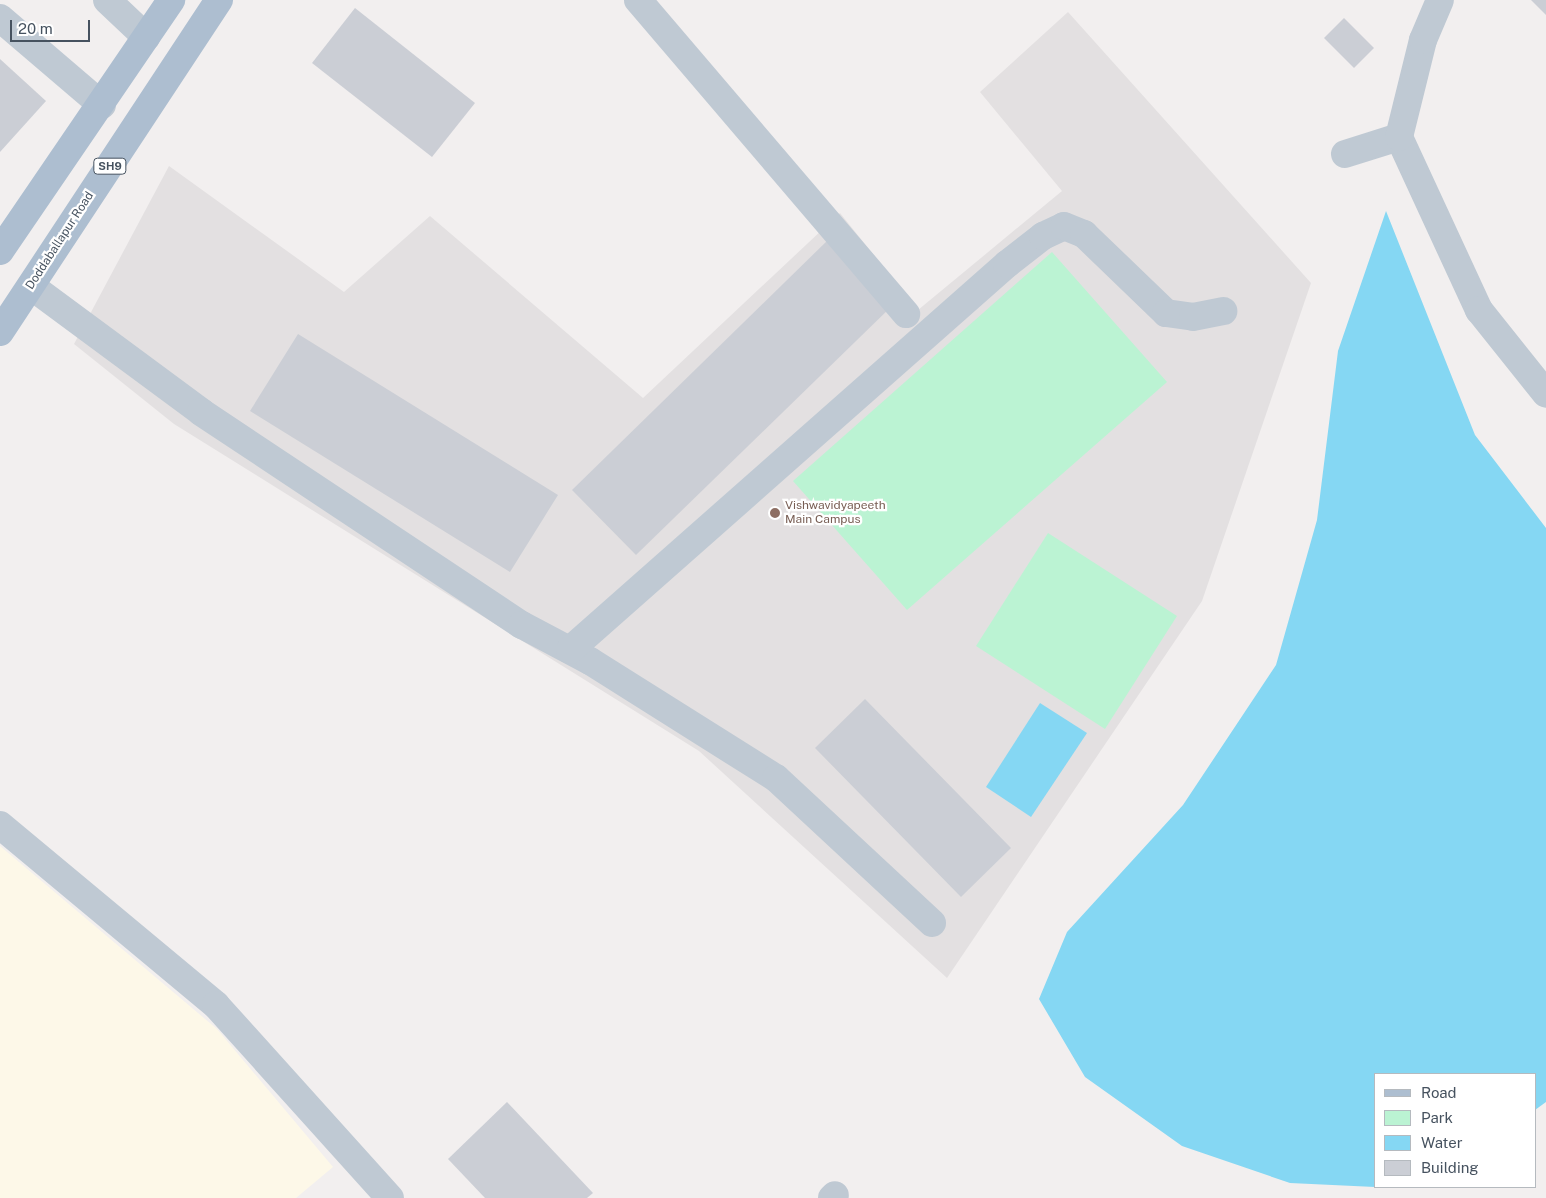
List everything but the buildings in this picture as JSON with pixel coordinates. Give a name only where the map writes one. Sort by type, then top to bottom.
[{"type":"main road","points":[[0,251],[102,105],[172,0]]},
{"type":"main road","name":"Doddaballapur Road","points":[[0,332],[219,0]]},
{"type":"street","points":[[107,0],[146,37]]},
{"type":"street","points":[[638,0],[906,314]]},
{"type":"street","points":[[1437,2],[1423,40],[1399,136],[1479,310],[1546,394]]},
{"type":"street","points":[[0,18],[102,105]]},
{"type":"street","points":[[1345,154],[1399,136]]},
{"type":"street","points":[[570,650],[1007,264],[1043,236],[1064,226],[1084,234],[1166,313],[1193,317],[1224,310]]},
{"type":"street","points":[[31,286],[201,412],[522,625],[570,650],[776,778],[932,923]]},
{"type":"street","points":[[0,825],[216,1005],[390,1198]]},
{"type":"shaded area","name":"Vishwavidyapeeth Main Campus","points":[[1068,12],[1311,283],[1202,601],[947,978],[699,751],[174,424],[74,344],[169,166],[344,292],[430,216],[643,398],[840,213],[918,310],[1062,191],[980,92]]},
{"type":"shaded area","points":[[0,846],[217,1029],[333,1167],[296,1198],[0,1198]]},
{"type":"green space","points":[[1052,252],[1167,382],[907,610],[793,481]]},
{"type":"green space","points":[[1048,533],[1177,616],[1105,729],[976,646]]},
{"type":"water","points":[[1386,211],[1475,435],[1546,528],[1546,1102],[1536,1109],[1536,1073],[1374,1073],[1374,1187],[1290,1183],[1182,1146],[1085,1077],[1039,999],[1067,932],[1183,805],[1276,665],[1317,520],[1338,351]]},
{"type":"water","points":[[1040,703],[1087,733],[1031,817],[986,787]]},
{"type":"place","name":"Vishwavidyapeeth Main Campus","points":[[775,513]]}]
